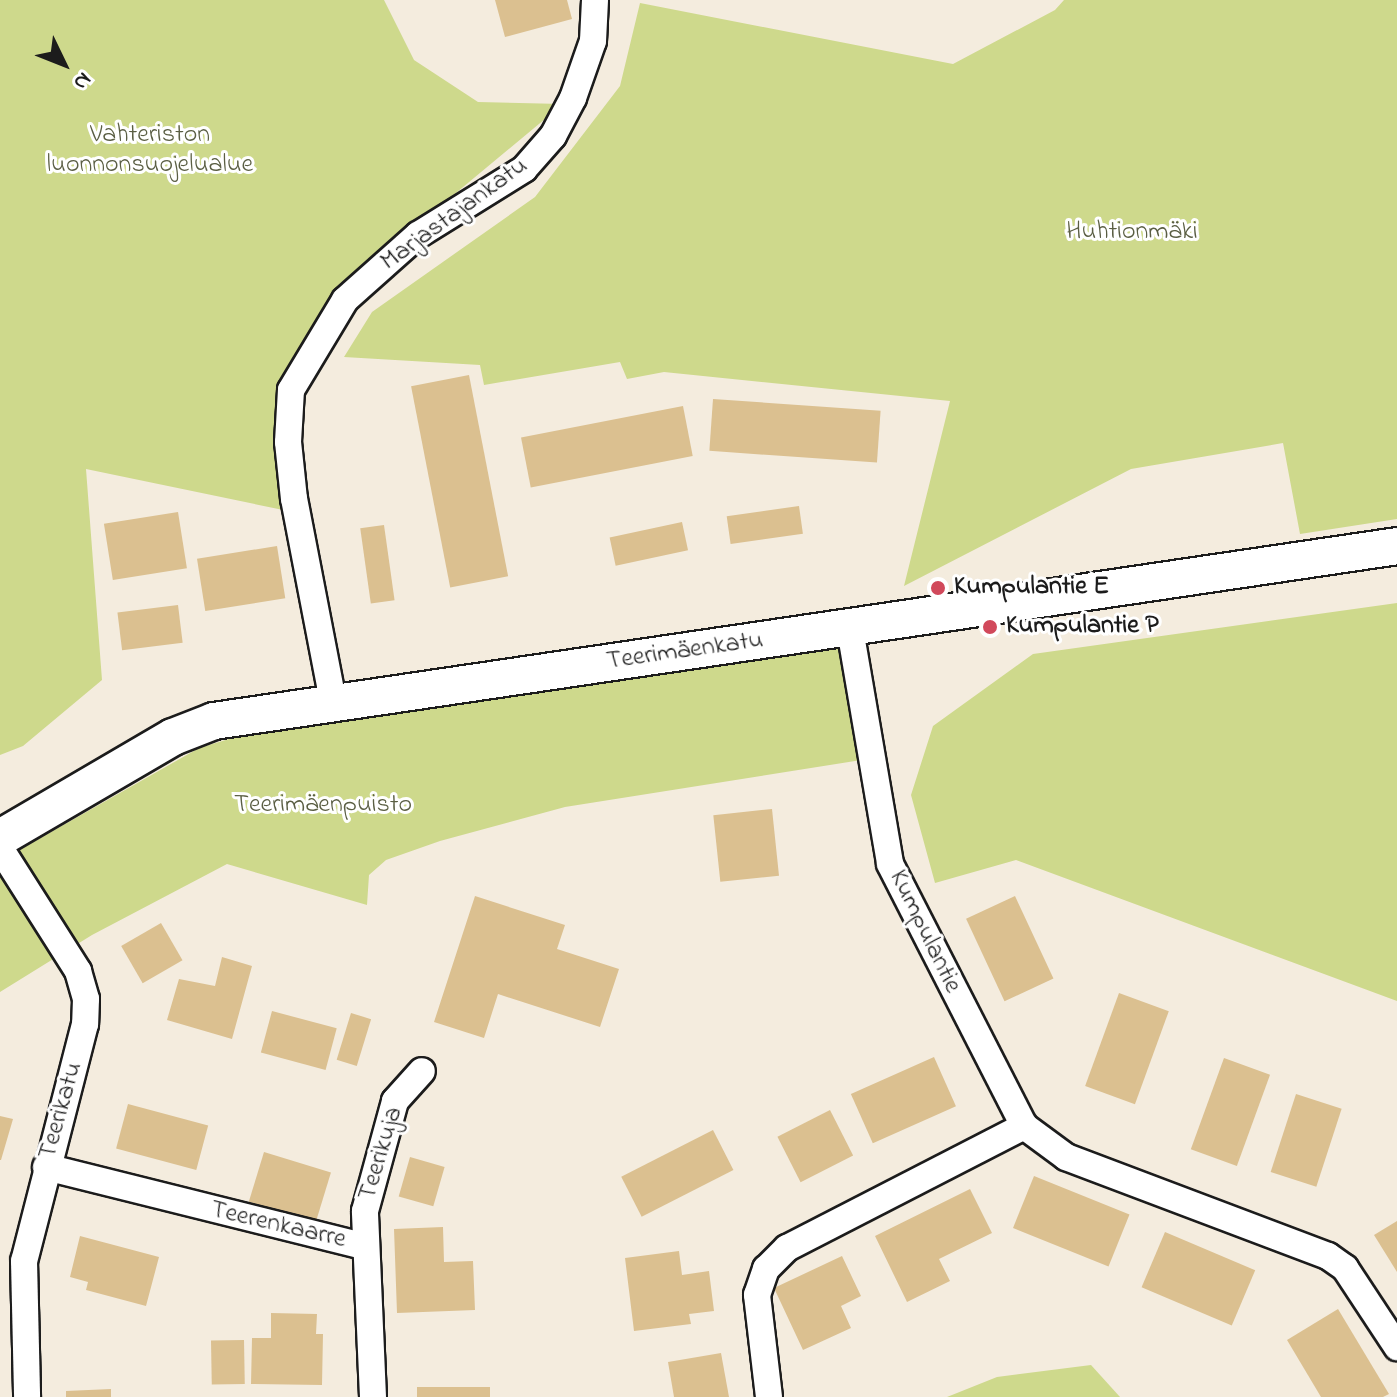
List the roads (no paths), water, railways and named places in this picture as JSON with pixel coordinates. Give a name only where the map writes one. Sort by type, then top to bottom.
[{"type":"street","name":"Marjastajankatu","points":[[333,701],[294,499],[288,442],[291,390],[345,300],[418,235],[524,169],[553,136],[573,98],[593,41],[595,0]]},
{"type":"street","name":"Teerimäenkatu","points":[[0,838],[173,737],[214,721],[1397,546]]},
{"type":"street","name":"Kumpulantie","points":[[850,629],[890,864],[1024,1126],[1066,1157],[1328,1256],[1345,1268],[1397,1347]]},
{"type":"street","name":"Teerikatu","points":[[0,848],[78,971],[86,999],[85,1024],[24,1261],[27,1397]]},
{"type":"street","name":"Teerikuja","points":[[364,1246],[365,1211],[395,1101],[422,1071]]},
{"type":"street","points":[[769,1397],[757,1295],[766,1269],[787,1248],[1024,1126]]},
{"type":"street","name":"Teerenkaarre","points":[[46,1167],[364,1246],[373,1397]]},
{"type":"place","name":"Kumpulantie E","points":[[938,588]]},
{"type":"place","name":"Kumpulantie P","points":[[990,627]]},
{"type":"park label","name":"Vahteriston luonnonsuojelualue","points":[[150,151]]},
{"type":"park label","name":"Huhtionmäki","points":[[1132,233]]},
{"type":"park label","name":"Teerimäenpuisto","points":[[323,806]]}]
